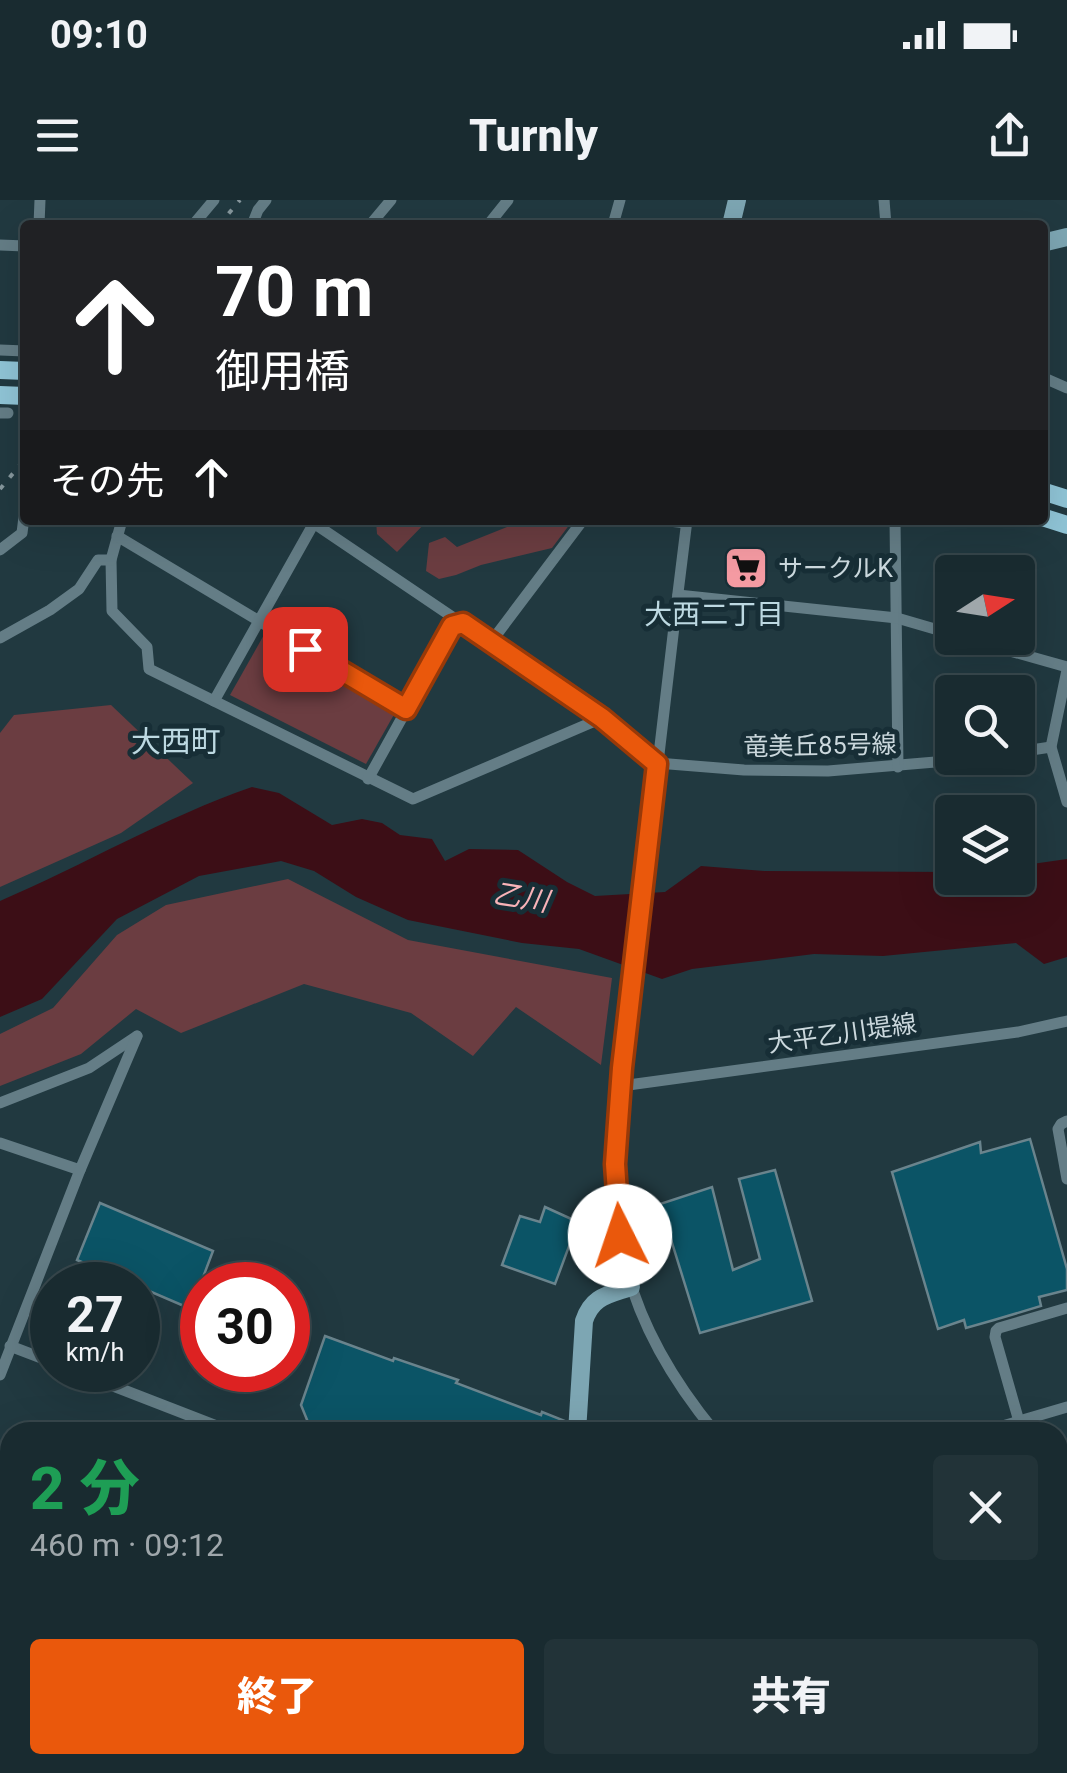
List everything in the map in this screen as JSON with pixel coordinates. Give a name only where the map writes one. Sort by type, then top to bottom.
[{"type":"street","points":[[197,220],[214,200]]},
{"type":"street","points":[[374,220],[390,200]]},
{"type":"street","points":[[492,220],[508,200]]},
{"type":"street","points":[[0,550],[22,533],[23,525]]},
{"type":"street","points":[[120,525],[111,560],[112,612],[147,647],[149,669],[413,799],[602,718]]},
{"type":"street","points":[[214,701],[310,525]]},
{"type":"street","points":[[318,525],[602,718],[657,764]]},
{"type":"street","points":[[491,642],[579,525]]},
{"type":"street","points":[[686,525],[615,1164],[620,1236],[630,1287],[663,1359],[684,1395],[707,1422]]},
{"type":"street","points":[[896,525],[898,767]]},
{"type":"street","points":[[117,536],[406,709]]},
{"type":"street","points":[[0,638],[80,589],[98,560],[111,560]]},
{"type":"street","points":[[678,596],[897,618],[935,629]]},
{"type":"street","points":[[368,779],[452,626],[463,623]]},
{"type":"street","points":[[1022,655],[1067,668],[1051,747],[1067,802]]},
{"type":"street","points":[[1035,749],[1051,747]]},
{"type":"street","name":"竜美丘85号線","points":[[657,764],[828,771],[935,763]]},
{"type":"street","name":"大平乙川堤線","points":[[622,1086],[1018,1032],[1067,1021]]},
{"type":"street","points":[[0,1103],[89,1068],[137,1036],[0,1375]]},
{"type":"street","points":[[1067,1122],[1058,1129],[1067,1179]]},
{"type":"street","points":[[0,1143],[80,1170]]},
{"type":"street","points":[[578,1422],[587,1311],[593,1303],[630,1287]]},
{"type":"street","points":[[1019,1422],[996,1332],[1067,1308]]},
{"type":"street","points":[[10,1346],[30,1354]]},
{"type":"street","points":[[129,1392],[206,1422]]},
{"type":"street","points":[[1032,1422],[1067,1407]]},
{"type":"shaded area","points":[[376,525],[423,525],[397,552],[377,534]]},
{"type":"shaded area","points":[[569,525],[552,548],[439,579],[426,571],[429,543],[445,537],[457,547],[507,527]]},
{"type":"shaded area","points":[[265,633],[396,711],[366,764],[230,695]]},
{"type":"shaded area","points":[[111,705],[193,783],[121,833],[0,887],[0,733],[14,715]]},
{"type":"shaded area","points":[[288,879],[408,940],[612,978],[601,1065],[516,1007],[473,1056],[411,1013],[304,984],[181,1033],[136,1009],[81,1054],[0,1086],[0,1034],[53,1008],[117,935],[166,905]]},
{"type":"water","name":"乙川","points":[[252,787],[279,793],[332,825],[362,819],[382,823],[400,835],[432,839],[445,861],[469,849],[518,850],[595,896],[665,892],[701,866],[764,871],[935,872],[935,895],[1035,895],[1035,864],[1067,859],[1067,957],[1044,964],[1016,943],[883,956],[814,954],[692,969],[662,979],[579,949],[522,943],[408,920],[356,897],[314,871],[281,861],[199,876],[117,919],[42,999],[0,1017],[0,901],[188,812]]},
{"type":"building","points":[[1030,1139],[1067,1269],[1067,1290],[1039,1297],[1041,1306],[966,1328],[964,1320],[938,1329],[892,1172],[980,1142],[981,1153]]},
{"type":"building","points":[[775,1170],[812,1301],[700,1333],[660,1204],[712,1187],[733,1270],[760,1259],[739,1179]]},
{"type":"building","points":[[100,1203],[213,1251],[209,1262],[180,1262],[180,1304],[160,1296],[160,1262],[77,1260]]},
{"type":"building","points":[[545,1207],[578,1222],[555,1284],[502,1265],[520,1216],[540,1222]]},
{"type":"building","points":[[325,1336],[565,1421],[565,1422],[308,1422],[301,1405],[306,1392],[310,1392],[310,1379]]},
{"type":"railway","points":[[223,220],[240,200]]},
{"type":"railway","points":[[0,489],[20,465]]},
{"type":"place","name":"サークルK","points":[[746,568]]},
{"type":"district","name":"大西二丁目","points":[[714,614]]},
{"type":"district","name":"大西町","points":[[176,742]]},
{"type":"route","points":[[305,649],[406,709],[452,626],[463,623],[602,718],[657,764],[622,1068],[615,1164],[620,1236]]}]
